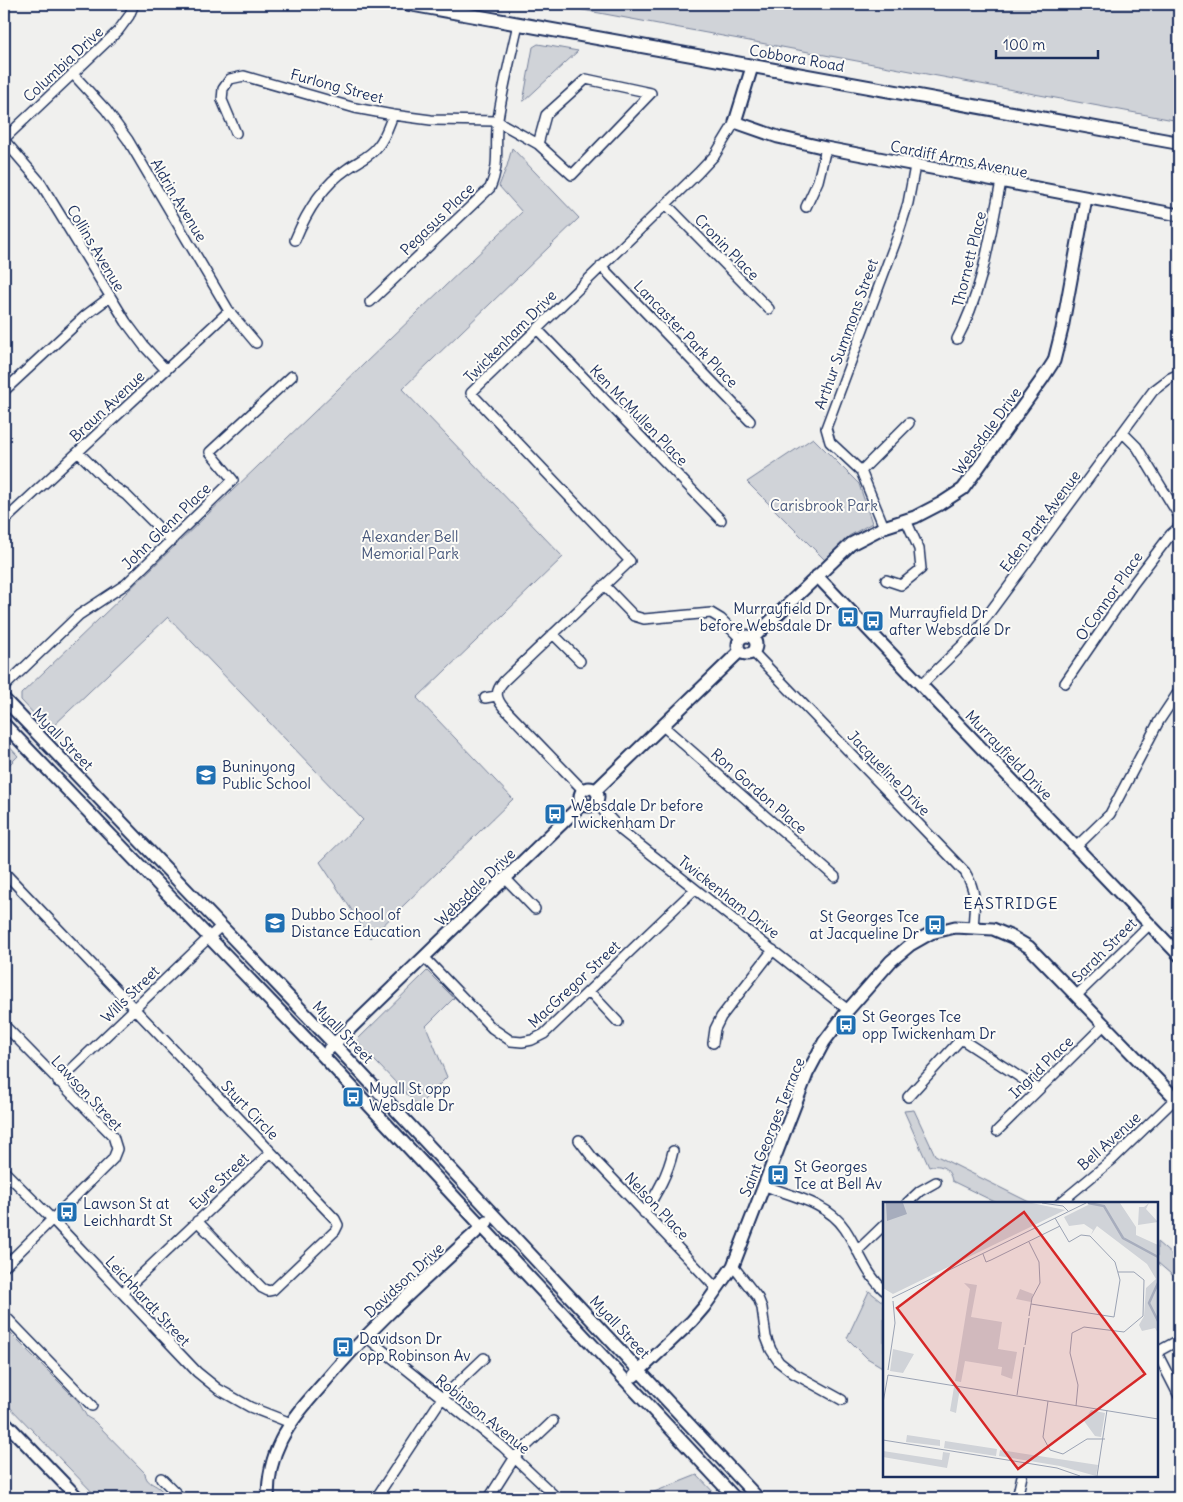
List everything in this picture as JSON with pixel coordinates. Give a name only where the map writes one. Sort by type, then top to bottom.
[{"type":"main road","name":"Cobbora Road","points":[[409,4],[1179,143]]},
{"type":"street","name":"Columbia Drive","points":[[4,140],[118,31],[129,16],[134,4]]},
{"type":"street","name":"Pegasus Place","points":[[370,302],[490,188],[495,175],[498,156],[498,121],[518,24]]},
{"type":"street","name":"Twickenham Drive","points":[[496,696],[499,687],[630,561],[471,393],[715,156],[736,122],[752,67]]},
{"type":"street","name":"Aldrin Avenue","points":[[73,74],[106,110],[128,140],[229,311],[256,344]]},
{"type":"street","name":"Furlong Street","points":[[236,133],[234,124],[222,100],[222,94],[230,79],[244,76],[355,108],[394,115],[431,120],[498,121]]},
{"type":"street","points":[[498,121],[538,144],[572,175],[651,93],[586,79],[546,115],[538,144]]},
{"type":"street","points":[[295,240],[312,206],[327,186],[346,170],[367,157],[379,145],[394,115]]},
{"type":"street","name":"Cardiff Arms Avenue","points":[[736,122],[778,137],[826,148],[1179,215]]},
{"type":"street","name":"Collins Avenue","points":[[4,140],[40,182],[126,322],[144,346],[166,370]]},
{"type":"street","points":[[806,207],[818,181],[826,148]]},
{"type":"street","name":"Arthur Summons Street","points":[[884,527],[861,471],[830,442],[826,428],[897,238],[908,202],[915,166]]},
{"type":"street","name":"Thornett Place","points":[[957,339],[968,318],[979,286],[1001,182]]},
{"type":"street","name":"Websdale Drive","points":[[754,638],[851,544],[884,527],[906,520],[940,504],[963,488],[1044,378],[1054,361],[1062,330],[1086,198]]},
{"type":"street","name":"Cronin Place","points":[[666,204],[769,309]]},
{"type":"street","name":"Lancaster Park Place","points":[[601,266],[750,420]]},
{"type":"street","points":[[4,391],[86,315],[110,297]]},
{"type":"street","name":"Braun Avenue","points":[[4,521],[229,311]]},
{"type":"street","name":"Ken McMullen Place","points":[[537,329],[721,520]]},
{"type":"street","name":"Eden Park Avenue","points":[[921,685],[973,635],[1153,391],[1170,378],[1179,374]]},
{"type":"street","name":"John Glenn Place","points":[[4,687],[79,615],[126,584],[233,480],[210,452],[292,376]]},
{"type":"street","points":[[861,471],[910,423]]},
{"type":"street","points":[[1122,433],[1137,446],[1179,516]]},
{"type":"street","points":[[78,452],[110,484],[126,494],[172,541]]},
{"type":"street","points":[[886,580],[900,585],[921,569],[918,549],[906,520]]},
{"type":"street","name":"O'Connor Place","points":[[1065,683],[1132,584],[1171,534],[1179,527]]},
{"type":"street","name":"Murrayfield Drive","points":[[817,576],[1179,955]]},
{"type":"street","points":[[604,586],[634,616],[644,619],[711,613],[721,619],[740,638]]},
{"type":"street","points":[[553,634],[580,661]]},
{"type":"street","points":[[748,636],[754,638],[756,646],[753,652],[745,654],[740,651],[738,643],[740,638],[748,636]]},
{"type":"street","points":[[596,790],[740,651]]},
{"type":"street","name":"Jacqueline Drive","points":[[753,652],[965,872],[972,884],[975,895],[973,927]]},
{"type":"street","points":[[1076,847],[1110,814],[1159,721],[1179,691]]},
{"type":"street","points":[[485,698],[496,696],[504,708],[583,790]]},
{"type":"street","name":"Myall Street","points":[[4,699],[334,1044],[758,1498]]},
{"type":"street","name":"Myall Street","points":[[4,724],[323,1056],[735,1498]]},
{"type":"street","name":"Ron Gordon Place","points":[[664,726],[835,877]]},
{"type":"street","points":[[590,788],[596,790],[599,796],[596,803],[591,806],[583,803],[580,798],[583,790],[590,788]]},
{"type":"street","name":"Websdale Drive","points":[[323,1056],[583,803]]},
{"type":"street","name":"Twickenham Drive","points":[[596,803],[622,831],[848,1010]]},
{"type":"street","name":"Sturt Circle","points":[[4,872],[335,1219],[338,1225],[335,1231],[273,1290],[268,1291],[262,1288],[197,1221]]},
{"type":"street","points":[[505,878],[535,909]]},
{"type":"street","name":"MacGregor Street","points":[[424,957],[492,1028],[511,1041],[527,1041],[544,1034],[695,889]]},
{"type":"street","name":"Sarah Street","points":[[1077,995],[1149,925]]},
{"type":"street","name":"Wills Street","points":[[58,1082],[221,926]]},
{"type":"street","name":"Saint Georges Terrace","points":[[627,1382],[692,1321],[733,1266],[807,1074],[824,1042],[848,1010],[891,960],[910,945],[931,933],[955,927],[993,929],[1029,947],[1178,1100]]},
{"type":"street","points":[[713,1043],[721,1017],[773,950]]},
{"type":"street","points":[[589,991],[618,1022]]},
{"type":"street","name":"Ingrid Place","points":[[997,1131],[1105,1024]]},
{"type":"street","name":"Lawson Street","points":[[4,1025],[113,1136],[117,1149],[113,1159],[4,1267]]},
{"type":"street","points":[[908,1097],[961,1039],[1038,1089]]},
{"type":"street","name":"Bell Avenue","points":[[1061,1202],[1112,1160],[1178,1100]]},
{"type":"street","name":"Nelson Place","points":[[579,1140],[592,1157],[717,1289]]},
{"type":"street","points":[[644,1213],[671,1163],[673,1151]]},
{"type":"street","name":"Eyre Street","points":[[122,1294],[271,1152]]},
{"type":"street","name":"Leichhardt Street","points":[[4,1172],[52,1219],[197,1372],[218,1389],[250,1407],[291,1423]]},
{"type":"street","points":[[908,1202],[920,1191],[936,1182]]},
{"type":"street","points":[[765,1186],[812,1202],[829,1212],[845,1228],[868,1272],[883,1289]]},
{"type":"street","name":"Davidson Drive","points":[[268,1498],[268,1483],[273,1460],[281,1440],[291,1423],[336,1367],[365,1336],[495,1215]]},
{"type":"street","points":[[857,1250],[883,1226]]},
{"type":"street","points":[[733,1266],[758,1298],[762,1308],[766,1337],[771,1350],[780,1362],[794,1373],[842,1400]]},
{"type":"street","points":[[4,1315],[92,1406]]},
{"type":"street","name":"Robinson Avenue","points":[[365,1336],[515,1457],[557,1498]]},
{"type":"street","points":[[1158,1351],[1179,1340]]},
{"type":"street","points":[[1158,1354],[1179,1396]]},
{"type":"street","points":[[376,1498],[442,1398],[484,1358]]},
{"type":"street","points":[[4,1421],[78,1498]]},
{"type":"street","points":[[489,1498],[515,1457],[553,1421]]},
{"type":"street","points":[[1017,1498],[1022,1477]]},
{"type":"street","points":[[161,1478],[181,1498]]},
{"type":"green space","points":[[551,4],[1179,4],[1179,121]]},
{"type":"green space","points":[[538,44],[578,51],[523,102],[533,47]]},
{"type":"green space","name":"Alexander Bell Memorial Park","points":[[512,148],[579,218],[402,389],[563,557],[417,698],[513,799],[370,938],[320,862],[363,820],[168,617],[49,730],[21,700],[21,694],[522,212],[499,186]]},
{"type":"green space","name":"Carisbrook Park","points":[[813,438],[859,484],[872,523],[849,536],[825,560],[747,482]]},
{"type":"green space","points":[[4,741],[18,756],[4,770]]},
{"type":"green space","points":[[427,971],[454,998],[426,1026],[447,1077],[418,1106],[356,1041]]},
{"type":"green space","points":[[914,1110],[935,1155],[1029,1202],[995,1202],[952,1181],[949,1173],[944,1168],[937,1166],[929,1167],[904,1111]]},
{"type":"green space","points":[[1158,1243],[1179,1261],[1179,1281],[1158,1263]]},
{"type":"green space","points":[[869,1291],[883,1302],[883,1367],[867,1358],[847,1338]]},
{"type":"green space","points":[[4,1327],[78,1401],[87,1417],[94,1421],[145,1473],[148,1481],[169,1498],[98,1498],[4,1401]]},
{"type":"green space","points":[[697,1475],[719,1498],[639,1498]]},
{"type":"place","name":"Murrayfield Dr before Websdale Dr","points":[[848,617]]},
{"type":"place","name":"Murrayfield Dr after Websdale Dr","points":[[873,621]]},
{"type":"place","name":"Buninyong Public School","points":[[206,775]]},
{"type":"place","name":"Websdale Dr before Twickenham Dr","points":[[555,814]]},
{"type":"place","name":"Dubbo School of Distance Education","points":[[275,923]]},
{"type":"place","name":"St Georges Tce at Jacqueline Dr","points":[[935,925]]},
{"type":"place","name":"St Georges Tce opp Twickenham Dr","points":[[846,1025]]},
{"type":"place","name":"Myall St opp Websdale Dr","points":[[353,1097]]},
{"type":"place","name":"St Georges Tce at Bell Av","points":[[778,1175]]},
{"type":"place","name":"Lawson St at Leichhardt St","points":[[67,1212]]},
{"type":"place","name":"Davidson Dr opp Robinson Av","points":[[343,1347]]},
{"type":"district","name":"EASTRIDGE","points":[[1011,903]]}]
